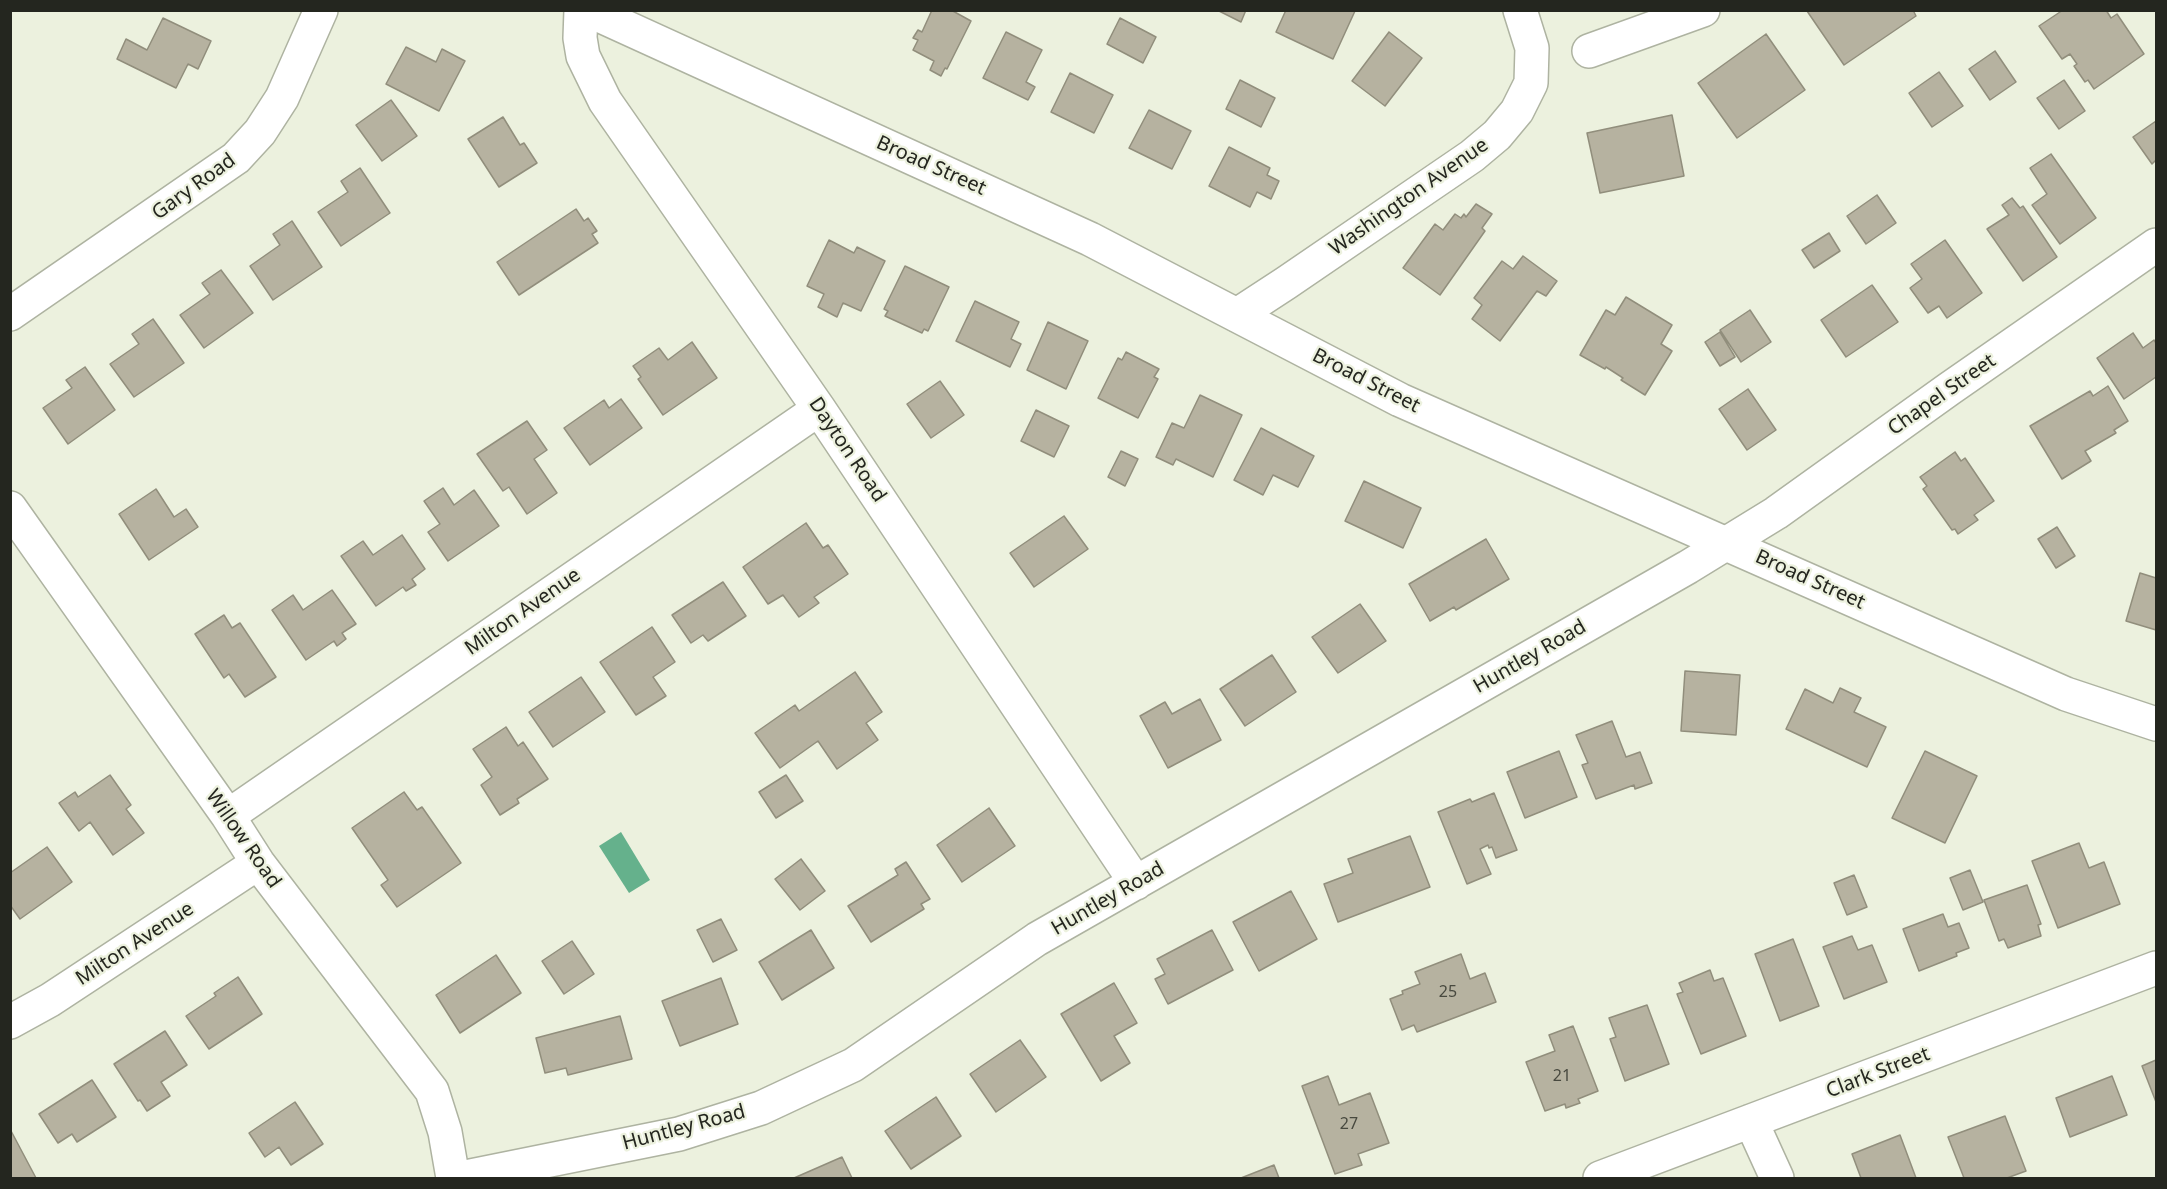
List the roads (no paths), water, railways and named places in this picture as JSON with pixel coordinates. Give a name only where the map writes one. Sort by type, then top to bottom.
[{"type":"street","name":"Gary Road","points":[[10,314],[206,181],[236,158],[260,132],[282,98],[321,10]]},
{"type":"street","name":"Dayton Road","points":[[581,10],[580,38],[585,63],[605,101],[819,408],[1136,883]]},
{"type":"street","name":"Broad Street","points":[[588,10],[1090,238],[1400,400],[2066,694],[2157,724]]},
{"type":"street","name":"Washington Avenue","points":[[1237,315],[1472,156],[1497,135],[1517,111],[1531,83],[1532,48],[1520,10]]},
{"type":"street","points":[[1589,51],[1703,10]]},
{"type":"street","name":"Chapel Street","points":[[1728,544],[1776,513],[1949,389],[2157,245]]},
{"type":"street","name":"Milton Avenue","points":[[228,816],[819,408]]},
{"type":"street","name":"Willow Road","points":[[10,508],[228,816],[258,863],[432,1090],[445,1132],[453,1179]]},
{"type":"street","name":"Huntley Road","points":[[461,1179],[679,1134],[761,1107],[853,1065],[1037,939],[1728,544]]},
{"type":"street","name":"Milton Avenue","points":[[10,1022],[50,1000],[258,863]]},
{"type":"street","name":"Clark Street","points":[[1600,1179],[2157,968]]},
{"type":"street","points":[[1751,1121],[1777,1179]]}]
